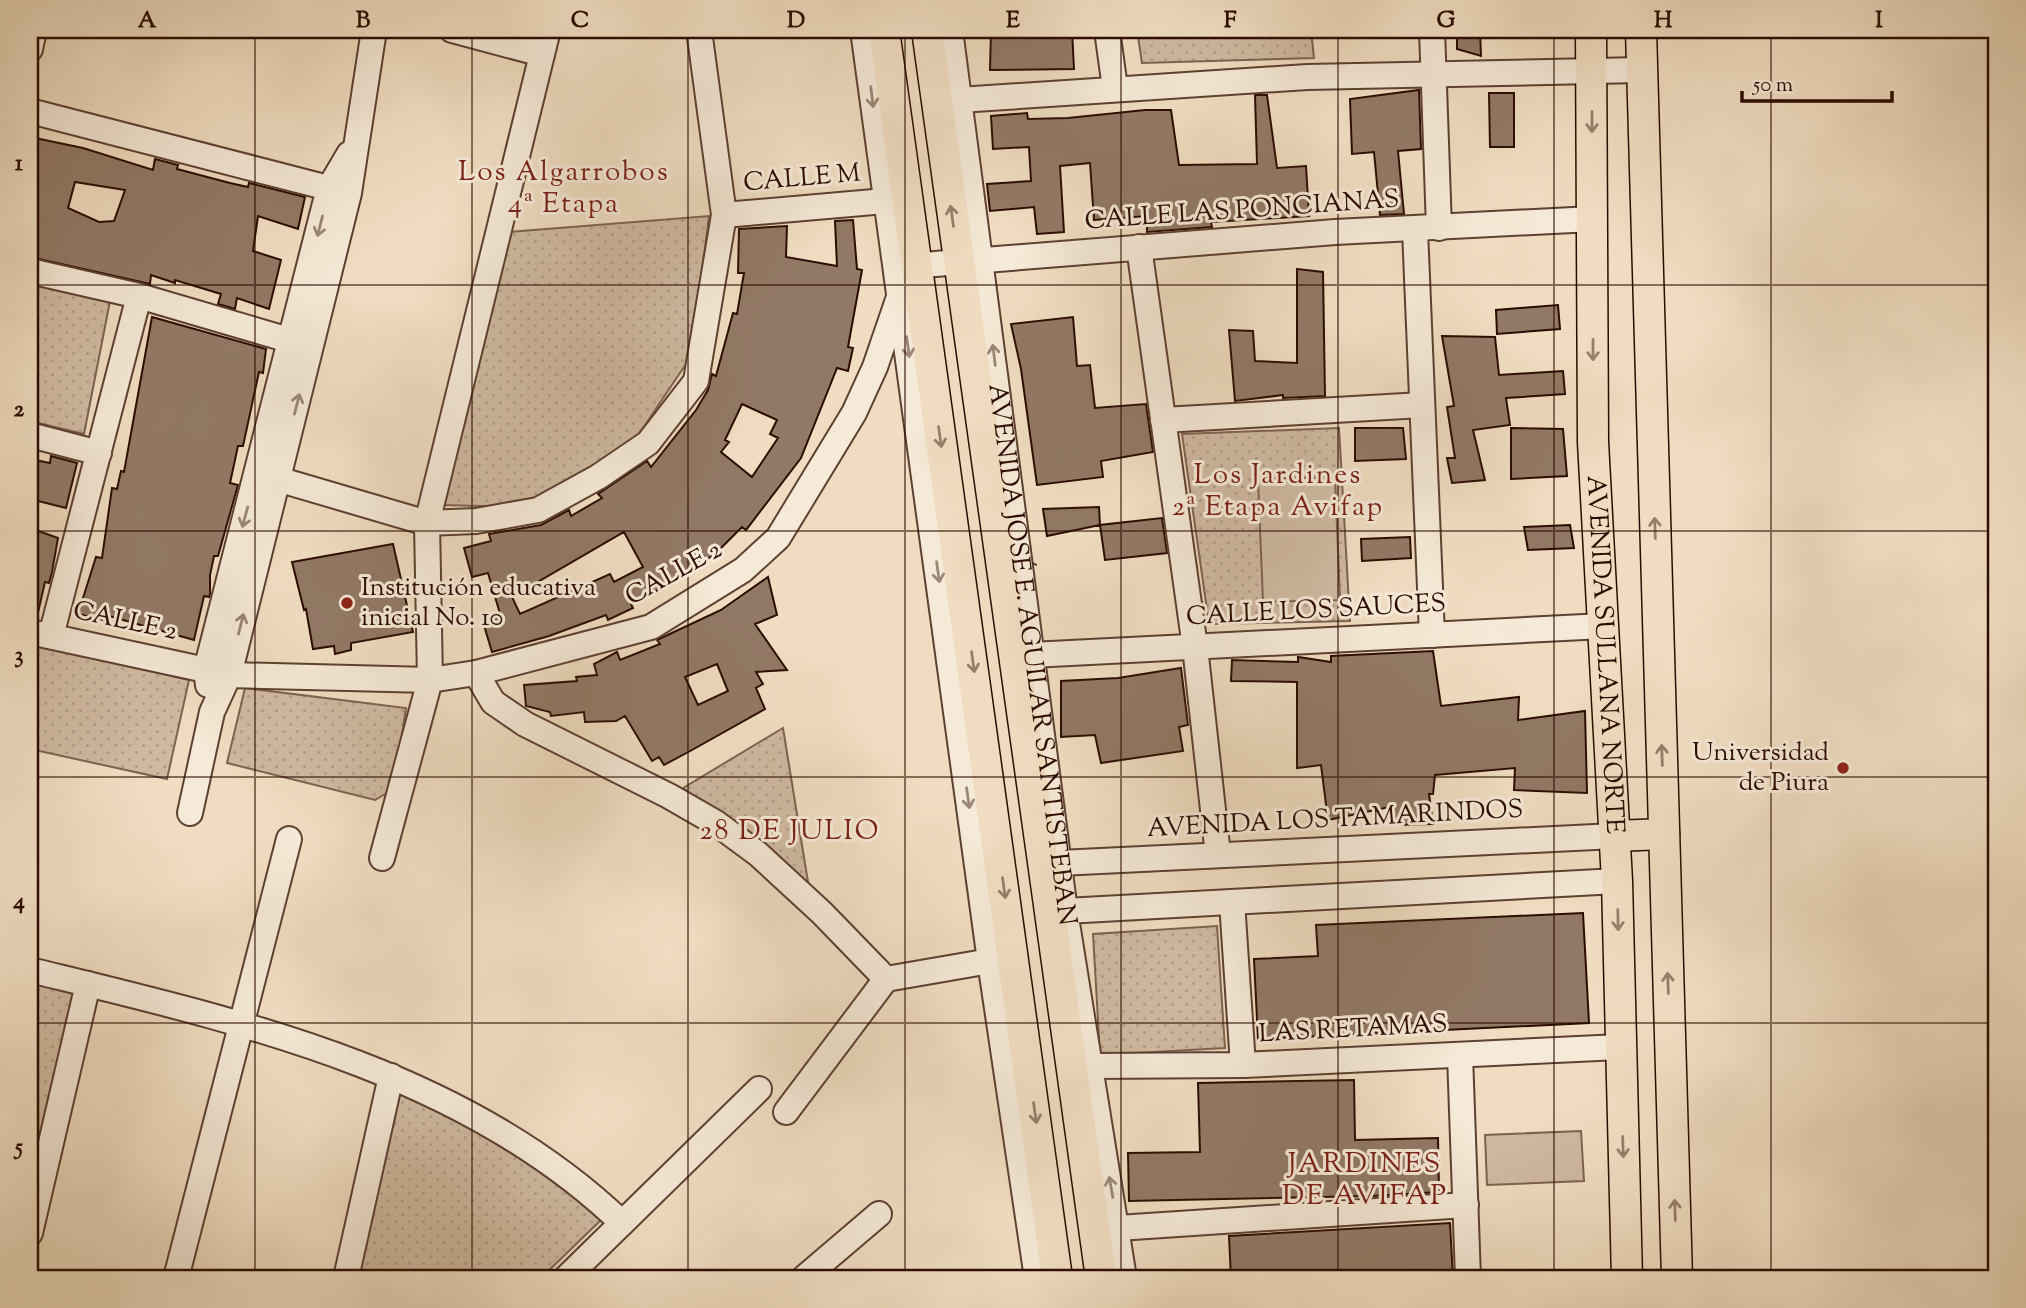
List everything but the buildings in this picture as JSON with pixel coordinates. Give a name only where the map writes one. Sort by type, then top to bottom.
[{"type":"main road","points":[[884,30],[906,266],[1057,1278]]},
{"type":"main road","name":"AVENIDA JOSÉ E. AGUILAR SANTISTEBAN","points":[[927,30],[970,260],[1101,1278]]},
{"type":"main road","name":"AVENIDA SULLANA NORTE","points":[[1591,30],[1593,442],[1617,881],[1619,1047],[1627,1278]]},
{"type":"main road","name":"AVENIDA SULLANA NORTE","points":[[1642,30],[1641,71],[1677,1278]]},
{"type":"main road","points":[[1615,836],[1664,834]]},
{"type":"main road","points":[[1617,881],[1665,879]]},
{"type":"street","points":[[30,49],[34,30]]},
{"type":"street","points":[[190,813],[212,712],[217,673],[339,190],[356,141],[371,30]]},
{"type":"street","points":[[452,30],[542,54]]},
{"type":"street","points":[[382,858],[430,680],[428,523],[548,30]]},
{"type":"street","points":[[267,476],[428,523],[477,521],[538,510],[598,477],[648,443],[696,381],[724,215],[699,30]]},
{"type":"street","points":[[863,30],[885,201],[906,266],[900,293],[990,961],[1037,1278]]},
{"type":"street","name":"AVENIDA JOSÉ E. AGUILAR SANTISTEBAN","points":[[950,30],[960,100],[970,260],[1031,655],[1065,911],[1124,1278]]},
{"type":"street","points":[[1107,30],[1115,88]]},
{"type":"street","points":[[1432,30],[1433,74],[1422,405],[1432,635]]},
{"type":"street","points":[[960,100],[1115,88],[1433,74],[1592,69],[1641,71]]},
{"type":"street","points":[[30,111],[339,190]]},
{"type":"street","name":"CALLE M","points":[[724,215],[885,201]]},
{"type":"street","name":"CALLE LAS PONCIANAS","points":[[906,266],[1335,232],[1592,219]]},
{"type":"street","points":[[1139,247],[1195,647],[1218,855]]},
{"type":"street","points":[[30,271],[139,296],[301,343]]},
{"type":"street","name":"CALLE 2","points":[[40,634],[217,673],[430,680],[476,673],[651,627],[743,570],[778,538],[828,461],[875,367],[900,293]]},
{"type":"street","points":[[40,634],[99,453],[139,296]]},
{"type":"street","points":[[1163,420],[1422,405]]},
{"type":"street","points":[[30,435],[99,453]]},
{"type":"street","name":"CALLE LOS SAUCES","points":[[1031,655],[1604,626]]},
{"type":"street","points":[[476,673],[493,702],[525,724],[669,796],[716,823],[758,855],[822,913],[886,979]]},
{"type":"street","name":"AVENIDA LOS TAMARINDOS","points":[[1059,863],[1615,836]]},
{"type":"street","points":[[176,1278],[289,839]]},
{"type":"street","points":[[1065,911],[1617,881]]},
{"type":"street","points":[[1232,902],[1243,1065]]},
{"type":"street","points":[[786,1112],[886,979],[990,961]]},
{"type":"street","points":[[30,970],[243,1025],[391,1076],[451,1102],[502,1131],[561,1169],[622,1223]]},
{"type":"street","points":[[30,1233],[37,1166],[88,984]]},
{"type":"street","name":"LAS RETAMAS","points":[[1089,1066],[1243,1065],[1619,1047]]},
{"type":"street","points":[[1460,1055],[1468,1278]]},
{"type":"street","points":[[346,1278],[391,1076]]},
{"type":"street","points":[[566,1278],[759,1089]]},
{"type":"street","points":[[1118,1228],[1466,1205]]},
{"type":"street","points":[[804,1278],[879,1214]]},
{"type":"shaded area","points":[[1137,30],[1311,30],[1314,58],[1142,63]]},
{"type":"shaded area","points":[[709,216],[692,355],[629,449],[518,507],[441,505],[509,232]]},
{"type":"shaded area","points":[[30,277],[111,296],[84,434],[30,421]]},
{"type":"shaded area","points":[[1339,428],[1350,621],[1209,624],[1182,434]]},
{"type":"shaded area","points":[[1335,477],[1340,600],[1263,602],[1258,479]]},
{"type":"shaded area","points":[[30,642],[189,680],[167,779],[30,749]]},
{"type":"shaded area","points":[[245,688],[406,708],[394,789],[375,800],[227,763]]},
{"type":"shaded area","points":[[783,728],[808,882],[683,788]]},
{"type":"shaded area","points":[[1217,926],[1225,1048],[1100,1055],[1093,934]]},
{"type":"shaded area","points":[[30,975],[82,988],[40,1160],[30,1158]]},
{"type":"shaded area","points":[[396,1086],[519,1149],[604,1217],[541,1278],[357,1276]]},
{"type":"shaded area","points":[[1581,1131],[1584,1181],[1487,1185],[1485,1135]]},
{"type":"place","name":"Institución educativa inicial No. 10","points":[[347,603]]},
{"type":"place","name":"Universidad de Piura","points":[[1843,768]]},
{"type":"district","name":"Los Algarrobos 4ª Etapa","points":[[564,189]]},
{"type":"district","name":"Los Jardines 2ª Etapa Avifap","points":[[1278,492]]},
{"type":"district","name":"28 DE JULIO","points":[[790,832]]},
{"type":"district","name":"JARDINES DE AVIFAP","points":[[1365,1181]]}]
